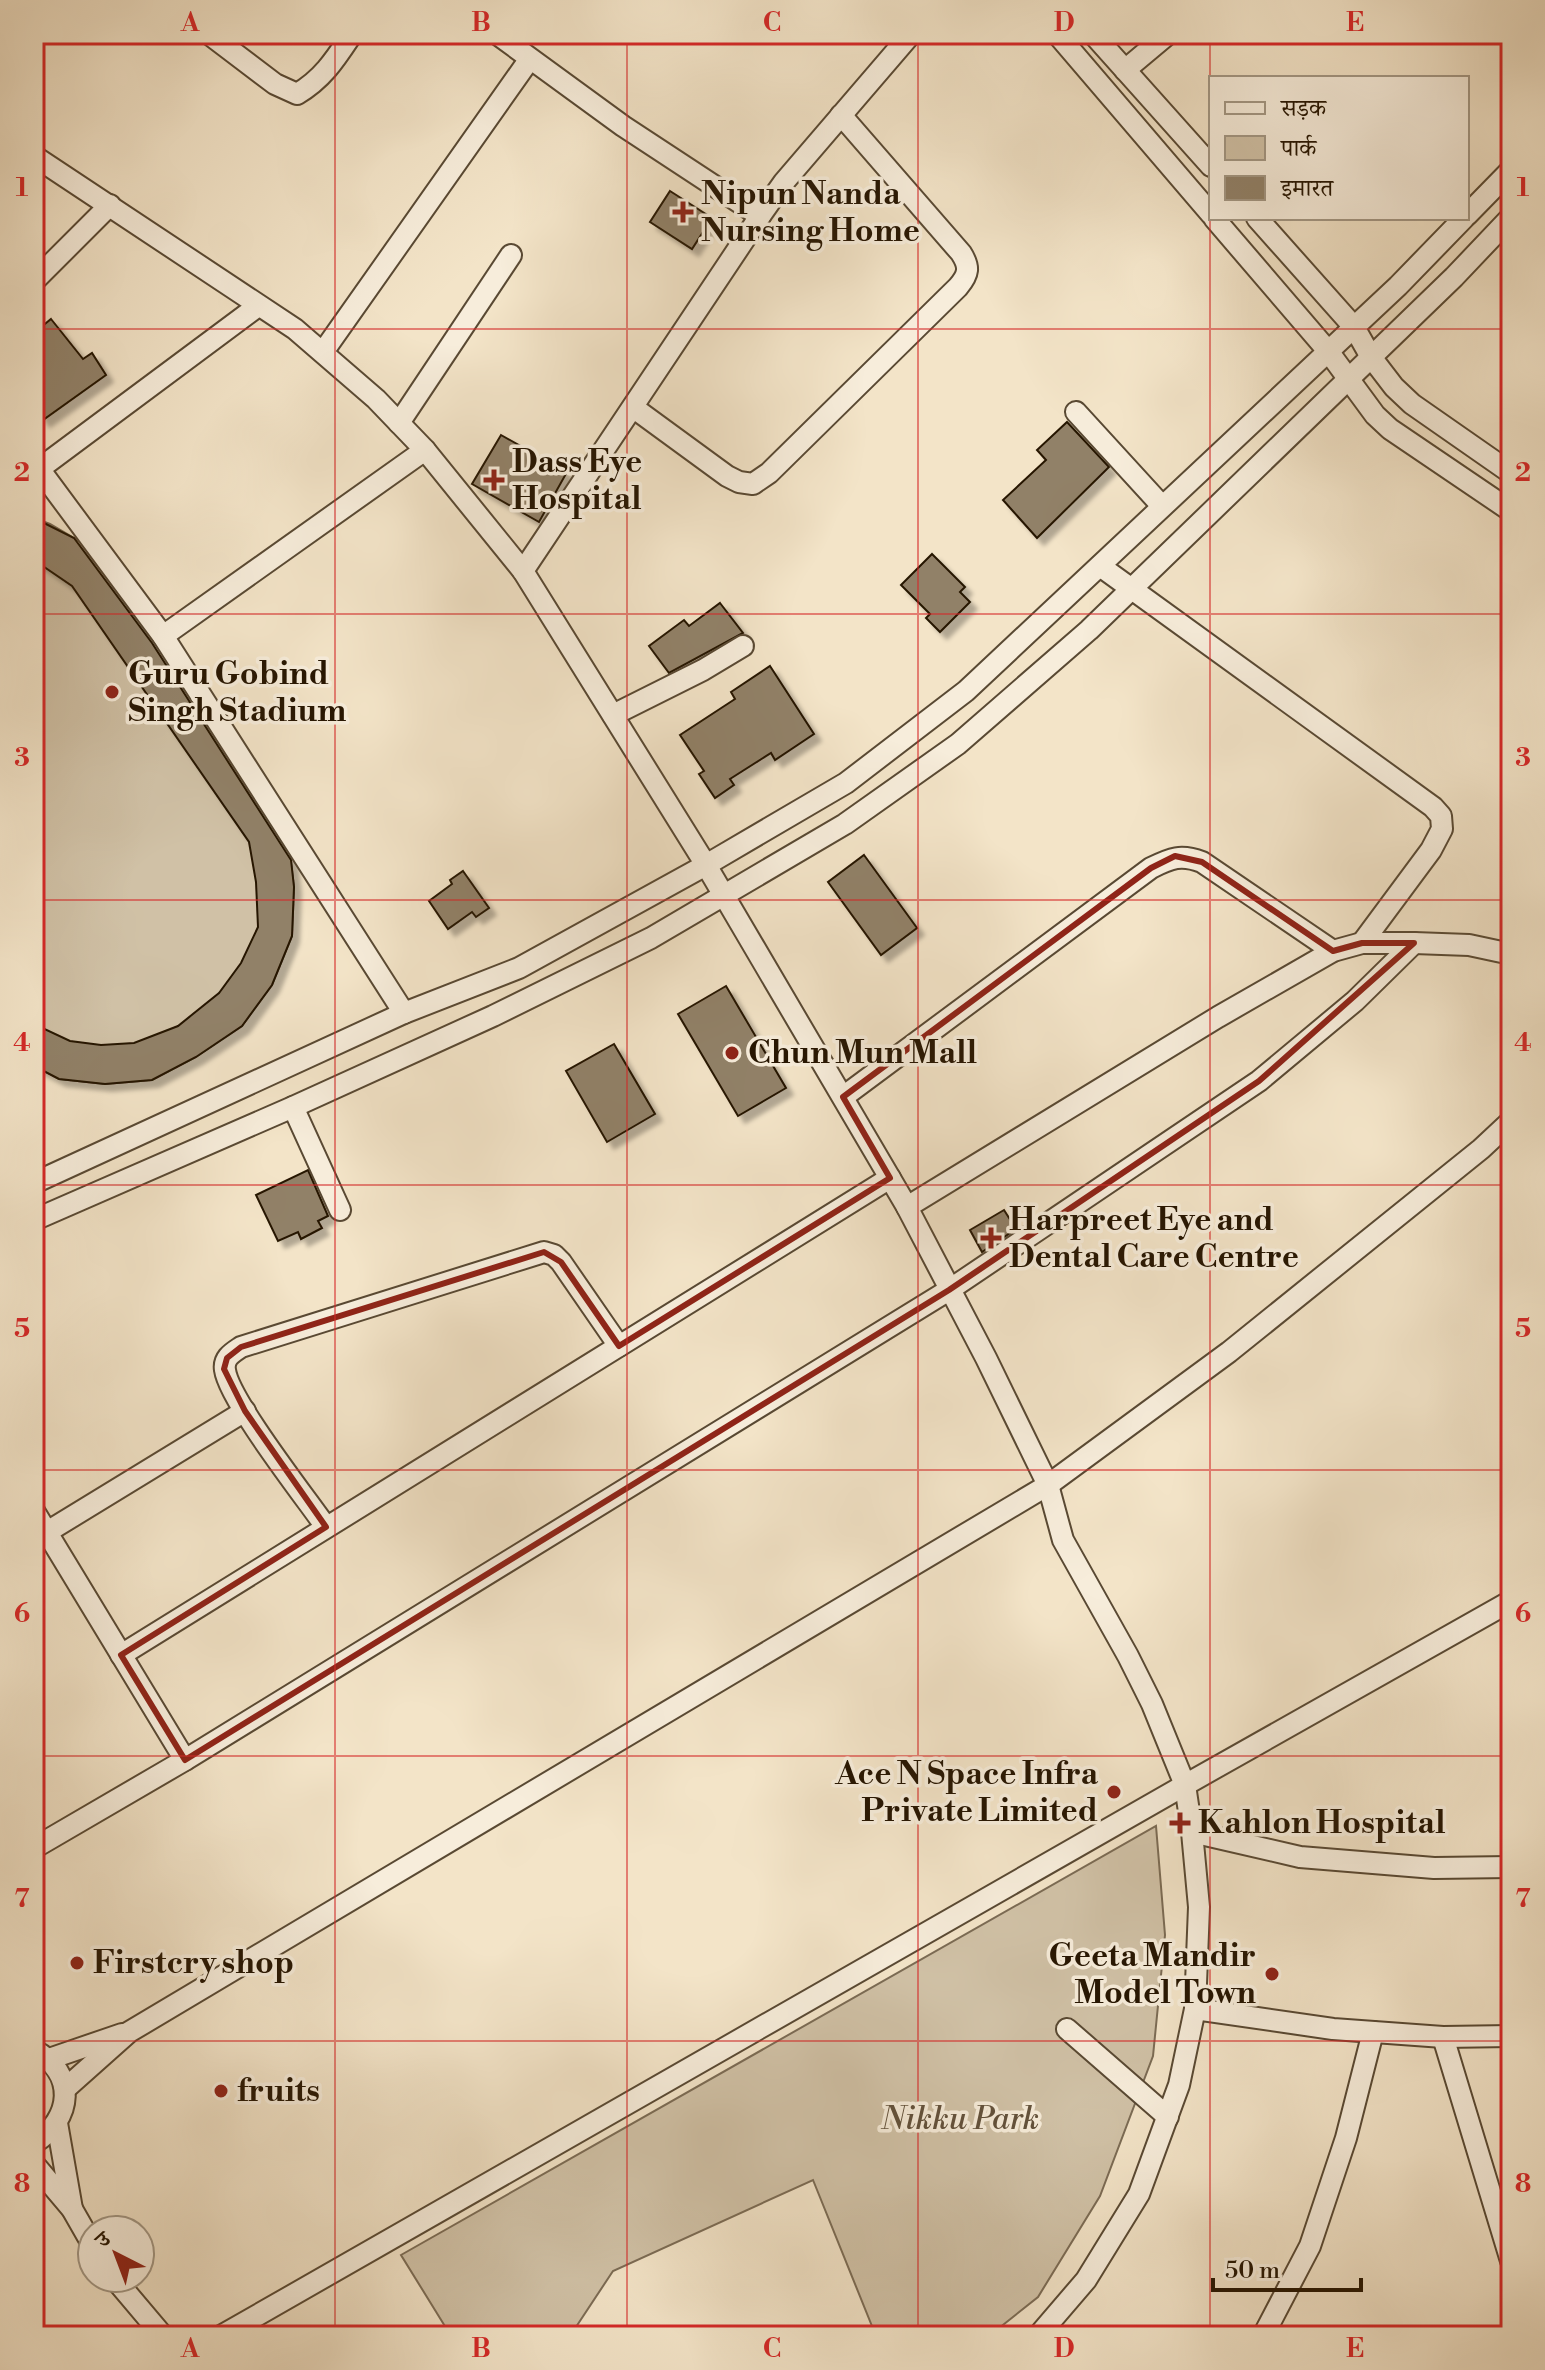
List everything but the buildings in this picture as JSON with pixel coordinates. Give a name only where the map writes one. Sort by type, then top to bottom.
[{"type":"street","points":[[209,34],[275,84],[297,94],[328,71],[352,34]]},
{"type":"street","points":[[497,34],[623,126],[760,216]]},
{"type":"street","points":[[523,571],[760,216],[911,34]]},
{"type":"street","points":[[1057,34],[1209,211]]},
{"type":"street","points":[[1093,34],[1209,164]]},
{"type":"street","points":[[1125,70],[1168,34]]},
{"type":"street","points":[[323,352],[529,60]]},
{"type":"street","points":[[634,408],[727,476],[753,484],[769,473],[968,275],[968,264],[961,253],[841,115]]},
{"type":"street","points":[[34,156],[295,329],[323,352],[376,399],[425,450],[523,571],[706,865],[907,1207],[1048,1485],[1063,1540],[1128,1656],[1185,1785],[1199,1907],[1195,2009],[1179,2085],[1139,2194],[1086,2280],[1038,2336]]},
{"type":"street","points":[[1469,213],[1511,170]]},
{"type":"street","points":[[34,281],[110,205]]},
{"type":"street","points":[[34,1220],[293,1107],[520,1003],[651,938],[845,824],[958,744],[1089,630],[1511,217]]},
{"type":"street","points":[[1216,220],[1328,351],[1375,415],[1390,429],[1511,511]]},
{"type":"street","points":[[1259,220],[1354,327],[1371,357],[1394,387],[1412,404],[1511,473]]},
{"type":"street","points":[[34,1183],[404,1013],[519,968],[706,865],[846,783],[966,691],[1354,327],[1462,220]]},
{"type":"street","points":[[399,423],[511,255]]},
{"type":"street","points":[[258,306],[37,465],[163,636],[404,1013]]},
{"type":"street","points":[[1076,412],[1162,506]]},
{"type":"street","points":[[163,636],[425,450]]},
{"type":"street","points":[[1100,566],[1433,807],[1441,816],[1442,829],[1431,850],[1362,943]]},
{"type":"street","points":[[613,715],[703,670],[743,646]]},
{"type":"street","points":[[843,1097],[1151,868],[1175,856],[1188,856],[1202,862],[1333,951]]},
{"type":"street","points":[[907,1207],[1218,1017],[1333,951],[1362,943],[1414,943],[1469,945],[1511,954]]},
{"type":"street","points":[[34,1848],[185,1760],[949,1290],[1259,1081],[1355,1001],[1414,943]]},
{"type":"street","points":[[293,1107],[340,1210]]},
{"type":"street","points":[[65,2089],[129,2032],[1048,1485],[1229,1352],[1481,1149],[1511,1121]]},
{"type":"street","points":[[121,1655],[890,1178]]},
{"type":"street","points":[[326,1527],[245,1411],[224,1369],[227,1358],[241,1347],[544,1252],[554,1255],[561,1262],[619,1346]]},
{"type":"street","points":[[47,1532],[245,1411]]},
{"type":"street","points":[[34,1511],[185,1760]]},
{"type":"street","points":[[221,2336],[1511,1601]]},
{"type":"street","points":[[1192,1832],[1300,1857],[1434,1868],[1511,1867]]},
{"type":"street","points":[[1195,2009],[1373,2032],[1443,2037],[1511,2036]]},
{"type":"street","points":[[1067,2029],[1168,2117]]},
{"type":"street","points":[[41,2054],[129,2032]]},
{"type":"street","points":[[1263,2336],[1310,2246],[1346,2138],[1373,2032]]},
{"type":"street","points":[[1443,2037],[1511,2261]]},
{"type":"street","points":[[34,2143],[48,2135],[65,2104],[65,2089],[58,2070],[41,2054]]},
{"type":"street","points":[[57,2123],[72,2209]]},
{"type":"street","points":[[34,2164],[76,2216]]},
{"type":"street","points":[[128,2294],[163,2336]]},
{"type":"highlighted area","points":[[1175,856],[1202,862],[1333,951],[1362,943],[1414,943],[1259,1081],[949,1290],[185,1760],[121,1655],[326,1527],[245,1411],[224,1369],[227,1358],[241,1347],[544,1252],[561,1262],[619,1346],[890,1178],[843,1097],[1151,868]]},
{"type":"green space","name":"Guru Gobind Singh Stadium","points":[[34,518],[91,548],[288,837],[294,887],[292,936],[272,985],[242,1026],[196,1057],[152,1080],[105,1084],[59,1079],[34,1066]]},
{"type":"green space","name":"Nikku Park","points":[[1156,1826],[1165,1935],[1153,2056],[1100,2196],[1038,2297],[989,2336],[876,2336],[813,2180],[613,2271],[570,2336],[451,2336],[401,2255]]},
{"type":"place","name":"Nipun Nanda Nursing Home","points":[[683,212]]},
{"type":"place","name":"Dass Eye Hospital","points":[[494,480]]},
{"type":"place","name":"Guru Gobind Singh Stadium","points":[[112,692]]},
{"type":"place","name":"Chun Mun Mall","points":[[732,1053]]},
{"type":"place","name":"Harpreet Eye and Dental Care Centre","points":[[991,1238]]},
{"type":"place","name":"Ace N Space Infra Private Limited","points":[[1114,1792]]},
{"type":"place","name":"Kahlon Hospital","points":[[1180,1823]]},
{"type":"place","name":"Firstcry shop","points":[[77,1963]]},
{"type":"place","name":"Geeta Mandir Model Town","points":[[1272,1974]]},
{"type":"place","name":"fruits","points":[[221,2091]]}]
